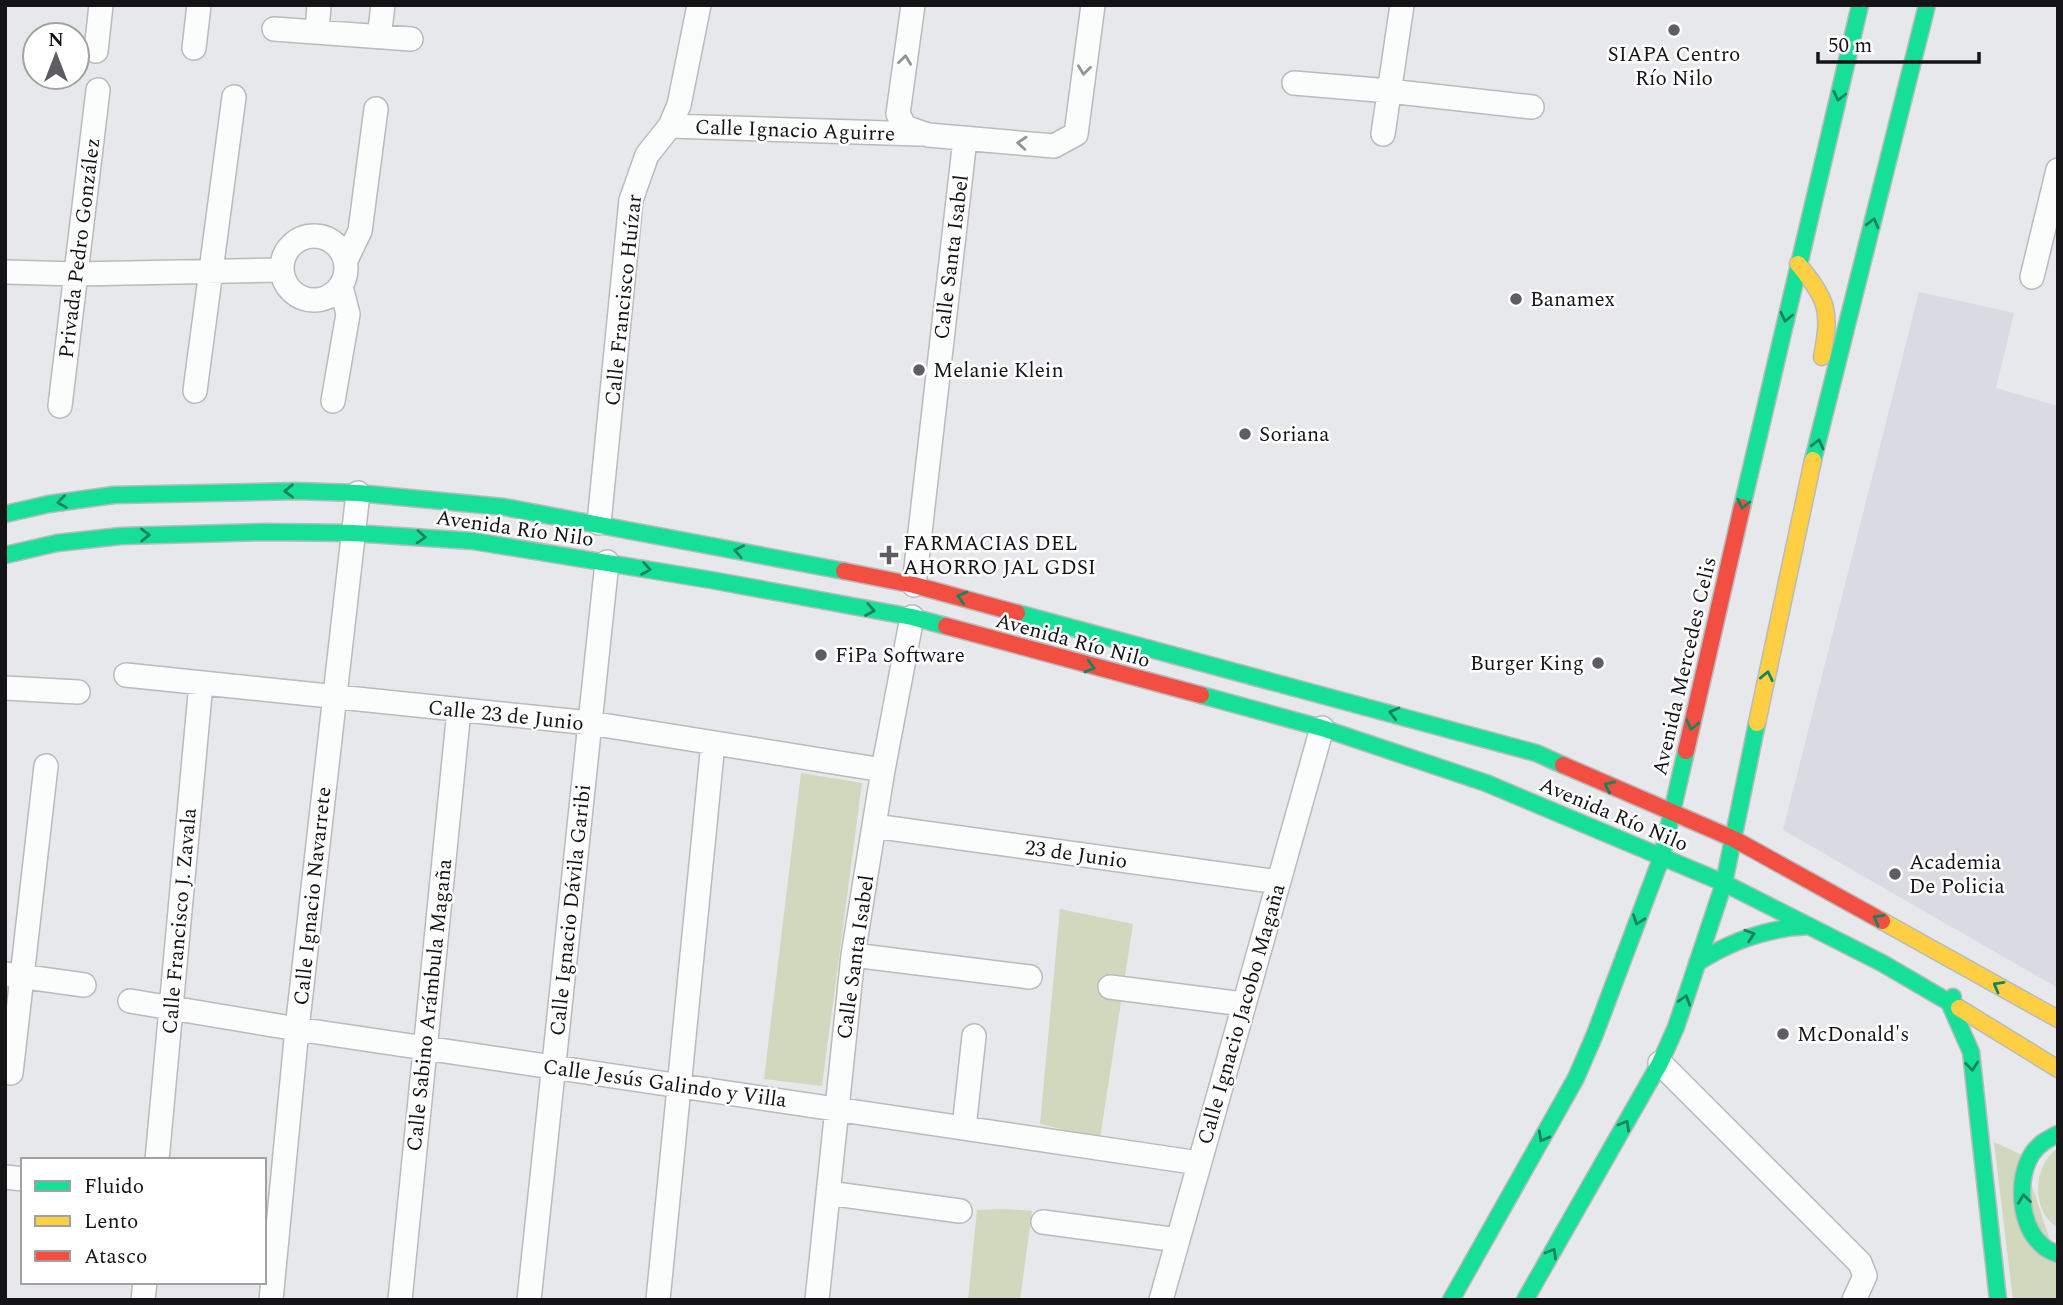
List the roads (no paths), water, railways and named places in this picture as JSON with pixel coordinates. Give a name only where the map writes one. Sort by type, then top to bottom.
[{"type":"main road","name":"Avenida Mercedes Celis","points":[[1451,1300],[1576,1078],[1662,856],[1860,5]]},
{"type":"main road","points":[[1525,1300],[1660,1063],[1676,1027],[1724,883],[1801,510],[1927,5]]},
{"type":"main road","points":[[1798,264],[1827,304],[1828,328],[1798,470],[1801,510]]},
{"type":"main road","name":"Avenida Río Nilo","points":[[5,514],[49,504],[114,495],[296,491],[358,493],[504,507],[914,584],[1536,753],[1671,814],[1734,839],[2058,1019]]},
{"type":"main road","name":"Avenida Río Nilo","points":[[5,555],[57,543],[121,536],[353,533],[488,542],[912,617],[1322,728],[1486,783],[1724,883],[1882,963],[2024,1046],[2058,1069]]},
{"type":"main road","points":[[1697,963],[1721,947],[1747,935],[1767,929],[1809,926]]},
{"type":"main road","points":[[1970,970],[1949,1002],[1970,1052],[1998,1300]]},
{"type":"main road","points":[[2058,1134],[2034,1148],[2023,1168],[2022,1194],[2027,1222],[2042,1245],[2058,1254]]},
{"type":"street","points":[[96,51],[101,5]]},
{"type":"street","points":[[194,48],[199,5]]},
{"type":"street","points":[[317,32],[319,5]]},
{"type":"street","points":[[379,37],[383,5]]},
{"type":"street","name":"Calle Francisco Huízar","points":[[599,523],[631,200],[647,155],[670,126],[679,105],[699,5]]},
{"type":"street","name":"Calle Ignacio Aguirre","points":[[913,5],[898,114],[905,127],[921,134]]},
{"type":"street","name":"Calle Ignacio Aguirre","points":[[670,126],[921,134],[1054,146],[1066,142],[1076,134],[1093,5]]},
{"type":"street","points":[[1383,134],[1402,5]]},
{"type":"street","points":[[274,29],[411,39]]},
{"type":"street","points":[[1294,83],[1532,107]]},
{"type":"street","name":"Privada Pedro González","points":[[60,406],[98,90]]},
{"type":"street","points":[[195,391],[234,97]]},
{"type":"street","points":[[346,260],[338,246],[324,238],[309,236],[295,243],[284,255],[281,270],[286,285],[298,297],[313,301],[329,297],[341,287],[346,274],[346,260],[360,231],[376,109]]},
{"type":"street","name":"Calle Santa Isabel","points":[[914,584],[965,139]]},
{"type":"street","points":[[2032,277],[2058,170]]},
{"type":"street","points":[[5,272],[76,274],[281,270]]},
{"type":"street","points":[[332,401],[348,314],[341,287]]},
{"type":"street","name":"Calle Ignacio Navarrete","points":[[271,1300],[297,1029],[358,493]]},
{"type":"street","name":"Calle Ignacio Dávila Garibi","points":[[529,1300],[607,562]]},
{"type":"street","name":"Calle Santa Isabel","points":[[817,1300],[853,955],[883,770],[912,617]]},
{"type":"street","name":"Calle 23 de Junio","points":[[126,676],[590,723],[883,770]]},
{"type":"street","name":"Calle Francisco J. Zavala","points":[[156,1158],[201,683]]},
{"type":"street","points":[[5,688],[78,692]]},
{"type":"street","name":"Calle Sabino Arámbula Magaña","points":[[400,1300],[458,710]]},
{"type":"street","name":"Calle Ignacio Jacobo Magaña","points":[[1161,1300],[1322,728]]},
{"type":"street","points":[[658,1300],[713,743]]},
{"type":"street","points":[[11,1073],[14,975],[46,766]]},
{"type":"street","name":"23 de Junio","points":[[874,826],[1278,882]]},
{"type":"street","points":[[853,955],[1030,977]]},
{"type":"street","points":[[14,975],[84,985]]},
{"type":"street","points":[[1110,988],[1243,1004]]},
{"type":"street","name":"Calle Jesús Galindo y Villa","points":[[130,1001],[297,1029],[1199,1163]]},
{"type":"street","points":[[964,1128],[974,1037]]},
{"type":"street","points":[[1660,1063],[1860,1263],[1865,1276],[1854,1300]]},
{"type":"street","points":[[828,1193],[960,1211]]},
{"type":"street","points":[[1043,1222],[1178,1240]]},
{"type":"place","name":"SIAPA Centro Río Nilo","points":[[1674,30]]},
{"type":"place","name":"Banamex","points":[[1516,299]]},
{"type":"place","name":"Melanie Klein","points":[[919,370]]},
{"type":"place","name":"Soriana","points":[[1245,434]]},
{"type":"place","name":"FARMACIAS DEL AHORRO JAL GDSI","points":[[889,555]]},
{"type":"place","name":"FiPa Software","points":[[821,655]]},
{"type":"place","name":"Burger King","points":[[1598,663]]},
{"type":"place","name":"Academia De Policia","points":[[1895,874]]},
{"type":"place","name":"McDonald's","points":[[1783,1034]]}]
